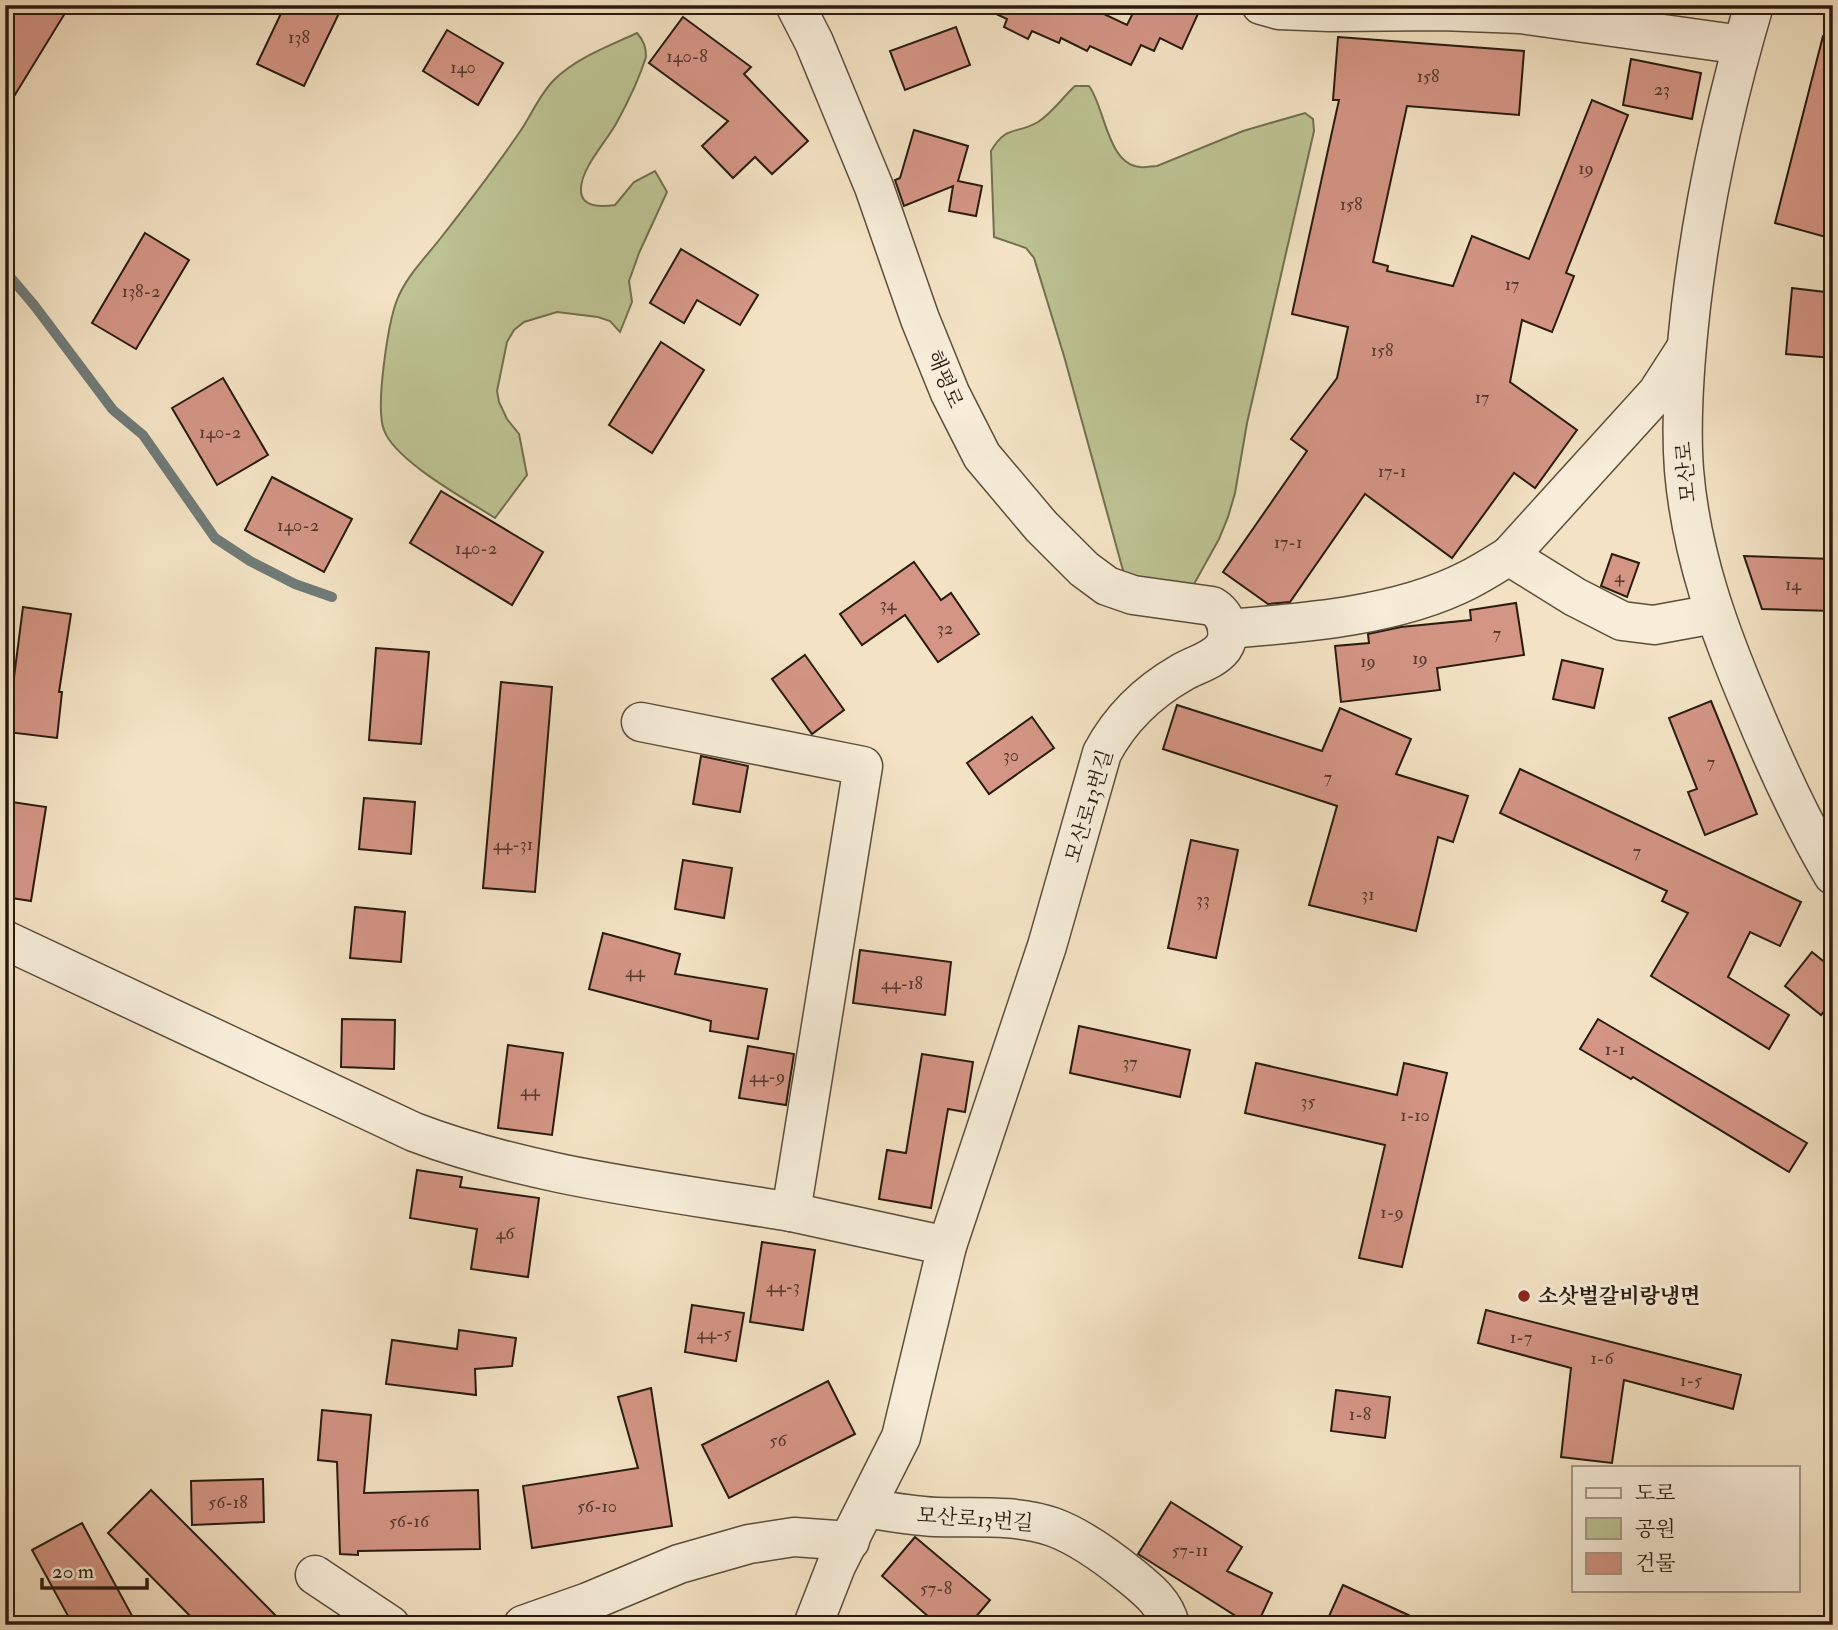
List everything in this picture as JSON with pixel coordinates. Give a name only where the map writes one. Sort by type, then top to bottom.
[{"type":"street","name":"해평로","points":[[795,5],[814,43],[874,187],[920,319],[945,380],[982,456],[1041,526],[1084,569],[1107,586],[1133,595],[1212,606],[1225,618],[1227,629]]},
{"type":"street","points":[[1261,5],[1279,10],[1330,12],[1441,11],[1520,14],[1742,45]]},
{"type":"street","name":"모산로","points":[[1754,5],[1716,155],[1698,247],[1686,348],[1684,469],[1701,568],[1714,614],[1778,772],[1833,875]]},
{"type":"street","points":[[1227,629],[1300,623],[1373,611],[1422,598],[1466,581],[1509,556],[1657,393],[1686,348]]},
{"type":"street","points":[[1509,556],[1563,590],[1622,621],[1654,625],[1714,614]]},
{"type":"street","name":"모산로13번길","points":[[813,1625],[836,1566],[901,1437],[947,1246],[1047,946],[1102,753],[1113,732],[1134,708],[1159,687],[1217,653],[1226,640],[1227,629]]},
{"type":"street","points":[[641,722],[863,766],[791,1212]]},
{"type":"street","points":[[5,940],[446,1145],[488,1157],[571,1174],[791,1212],[947,1246]]},
{"type":"street","name":"모산로13번길","points":[[523,1625],[588,1602],[679,1564],[749,1544],[858,1525],[932,1516],[1017,1519],[1055,1528],[1121,1568],[1142,1585],[1157,1599],[1168,1615],[1170,1625]]},
{"type":"street","points":[[315,1575],[390,1625]]},
{"type":"green space","points":[[637,33],[643,41],[646,57],[617,122],[585,172],[582,195],[584,200],[593,205],[615,205],[634,182],[655,171],[667,192],[629,281],[632,302],[620,332],[610,321],[598,317],[557,312],[524,322],[514,330],[507,342],[497,391],[507,419],[519,434],[527,475],[495,518],[417,467],[391,442],[384,430],[382,385],[393,311],[412,274],[501,159],[549,86],[563,72],[583,59]]},
{"type":"green space","points":[[1075,86],[1089,86],[1120,156],[1129,164],[1140,167],[1157,166],[1243,131],[1305,113],[1313,119],[1314,131],[1247,423],[1235,493],[1219,539],[1189,593],[1124,574],[1034,258],[1026,248],[994,237],[991,151],[1007,133],[1038,122]]},
{"type":"building","points":[[5,5],[70,5],[5,111]]},
{"type":"building","points":[[285,5],[343,5],[304,86],[257,64]]},
{"type":"building","points":[[977,5],[1085,5],[1127,25],[1137,5],[1202,5],[1182,49],[1160,38],[1154,51],[1141,45],[1131,65],[1090,46],[1087,51],[1061,38],[1059,43],[1032,31],[1028,39],[1004,27],[1007,19]]},
{"type":"building","points":[[683,17],[751,67],[744,74],[808,141],[772,174],[755,157],[733,178],[702,146],[728,121],[649,63]]},
{"type":"building","points":[[956,27],[970,65],[905,90],[890,51]]},
{"type":"building","points":[[447,30],[503,63],[478,105],[423,71]]},
{"type":"building","points":[[1823,36],[1833,37],[1833,239],[1775,223]]},
{"type":"building","points":[[1338,37],[1524,51],[1519,115],[1407,106],[1373,262],[1388,266],[1387,271],[1453,286],[1472,236],[1529,259],[1592,100],[1628,115],[1566,273],[1574,276],[1552,332],[1522,320],[1510,382],[1577,430],[1535,488],[1514,473],[1452,558],[1365,494],[1290,602],[1268,604],[1223,572],[1307,451],[1291,439],[1337,378],[1348,327],[1292,314],[1339,100],[1333,100]]},
{"type":"building","points":[[1631,59],[1701,73],[1692,119],[1623,105]]},
{"type":"building","points":[[914,130],[968,146],[958,181],[982,186],[976,216],[949,211],[953,186],[904,206],[895,180],[900,178]]},
{"type":"building","points":[[145,233],[189,260],[136,349],[92,323]]},
{"type":"building","points":[[681,249],[758,295],[740,325],[697,300],[684,323],[650,303]]},
{"type":"building","points":[[1792,288],[1833,293],[1833,358],[1786,354]]},
{"type":"building","points":[[661,342],[704,370],[652,453],[609,425]]},
{"type":"building","points":[[223,378],[268,455],[217,485],[172,408]]},
{"type":"building","points":[[272,477],[352,519],[324,572],[245,530]]},
{"type":"building","points":[[441,491],[543,552],[512,605],[410,543]]},
{"type":"building","points":[[1612,554],[1639,563],[1627,597],[1601,586]]},
{"type":"building","points":[[1744,556],[1833,559],[1833,611],[1762,609]]},
{"type":"building","points":[[914,562],[941,600],[951,593],[979,634],[938,662],[905,615],[862,645],[840,614]]},
{"type":"building","points":[[1516,603],[1524,655],[1437,668],[1440,690],[1341,702],[1335,646],[1369,643],[1368,634],[1401,627],[1471,620],[1470,610]]},
{"type":"building","points":[[23,607],[71,614],[59,692],[62,692],[57,738],[7,732]]},
{"type":"building","points":[[376,648],[429,652],[421,744],[369,740]]},
{"type":"building","points":[[805,655],[844,710],[812,734],[772,679]]},
{"type":"building","points":[[1562,660],[1603,669],[1594,708],[1553,699]]},
{"type":"building","points":[[501,682],[552,687],[535,892],[483,888]]},
{"type":"building","points":[[1711,701],[1757,814],[1705,835],[1688,792],[1697,789],[1669,718]]},
{"type":"building","points":[[1177,705],[1322,751],[1340,708],[1411,739],[1396,774],[1468,796],[1453,842],[1438,837],[1416,931],[1309,905],[1337,806],[1163,749]]},
{"type":"building","points":[[1032,717],[1054,748],[989,794],[967,763]]},
{"type":"building","points":[[701,756],[748,766],[740,812],[693,804]]},
{"type":"building","points":[[1520,769],[1801,902],[1780,946],[1750,932],[1728,977],[1789,1015],[1769,1049],[1651,976],[1688,913],[1662,901],[1667,891],[1500,813]]},
{"type":"building","points":[[364,798],[415,802],[411,854],[359,849]]},
{"type":"building","points":[[5,801],[46,807],[31,901],[5,897]]},
{"type":"building","points":[[1191,840],[1238,850],[1216,958],[1168,948]]},
{"type":"building","points":[[683,860],[732,868],[724,918],[675,909]]},
{"type":"building","points":[[355,907],[405,912],[401,962],[350,958]]},
{"type":"building","points":[[603,933],[680,954],[675,974],[767,989],[758,1039],[710,1031],[711,1021],[589,989]]},
{"type":"building","points":[[860,950],[951,962],[945,1015],[853,1003]]},
{"type":"building","points":[[1812,952],[1833,969],[1833,1001],[1821,1015],[1785,986]]},
{"type":"building","points":[[342,1019],[395,1020],[394,1069],[341,1067]]},
{"type":"building","points":[[1598,1019],[1807,1143],[1789,1172],[1633,1077],[1631,1079],[1580,1049]]},
{"type":"building","points":[[1079,1026],[1190,1050],[1180,1097],[1070,1073]]},
{"type":"building","points":[[508,1045],[563,1053],[552,1135],[498,1128]]},
{"type":"building","points":[[748,1046],[794,1054],[786,1105],[739,1098]]},
{"type":"building","points":[[922,1054],[973,1062],[965,1112],[948,1109],[931,1208],[879,1199],[887,1150],[906,1153]]},
{"type":"building","points":[[1256,1063],[1397,1095],[1404,1063],[1447,1073],[1402,1267],[1359,1258],[1385,1145],[1245,1113]]},
{"type":"building","points":[[417,1170],[462,1177],[460,1187],[539,1198],[528,1277],[471,1269],[477,1229],[410,1218]]},
{"type":"building","points":[[762,1242],[815,1250],[803,1330],[750,1322]]},
{"type":"building","points":[[692,1305],[744,1313],[736,1361],[685,1352]]},
{"type":"building","points":[[1486,1310],[1741,1375],[1733,1409],[1624,1380],[1612,1463],[1561,1457],[1571,1368],[1478,1343]]},
{"type":"building","points":[[459,1330],[516,1338],[512,1366],[475,1369],[476,1395],[386,1384],[392,1340],[457,1349]]},
{"type":"building","points":[[828,1381],[855,1434],[729,1498],[702,1445]]},
{"type":"building","points":[[651,1388],[672,1526],[532,1548],[523,1486],[638,1468],[618,1397]]},
{"type":"building","points":[[1336,1390],[1390,1397],[1385,1438],[1331,1431]]},
{"type":"building","points":[[322,1410],[371,1415],[364,1493],[478,1490],[480,1549],[358,1551],[358,1555],[340,1554],[337,1462],[318,1460]]},
{"type":"building","points":[[263,1479],[264,1522],[192,1525],[191,1481]]},
{"type":"building","points":[[151,1490],[285,1625],[199,1625],[108,1533]]},
{"type":"building","points":[[1171,1502],[1242,1547],[1227,1571],[1272,1593],[1257,1625],[1250,1625],[1138,1554]]},
{"type":"building","points":[[82,1523],[137,1625],[73,1625],[32,1550]]},
{"type":"building","points":[[915,1537],[990,1600],[969,1625],[938,1625],[882,1576]]},
{"type":"building","points":[[1343,1585],[1430,1625],[1325,1625]]},
{"type":"waterway","points":[[5,271],[113,410],[143,435],[215,538],[250,561],[295,584],[332,597]]},
{"type":"place","name":"소삿벌갈비랑냉면","points":[[1524,1296]]}]
